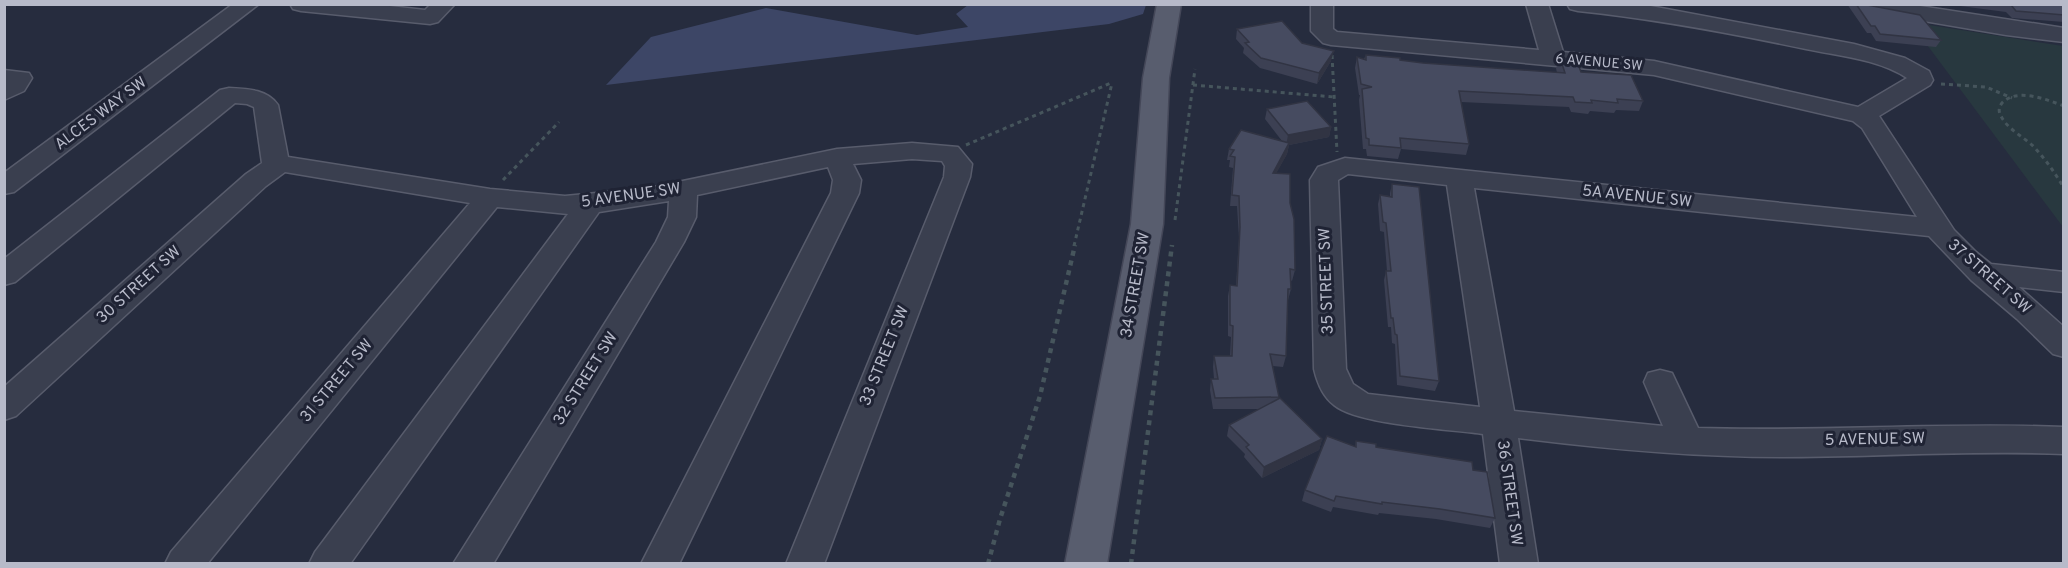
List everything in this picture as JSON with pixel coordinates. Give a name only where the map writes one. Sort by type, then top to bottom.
[{"type":"main road","name":"34 STREET SW","points":[[1086,564],[1147,224],[1156,78],[1169,4]]},
{"type":"street","name":"ALCES WAY SW","points":[[4,186],[248,4]]},
{"type":"street","points":[[301,4],[430,17],[444,4]]},
{"type":"street","points":[[1322,4],[1322,31],[1331,38]]},
{"type":"street","points":[[1537,4],[1553,58]]},
{"type":"street","points":[[1578,4],[1662,14],[1839,49],[1895,64],[1920,76],[1921,80],[1862,115]]},
{"type":"street","points":[[1865,4],[2006,28],[2064,35]]},
{"type":"street","points":[[1986,4],[2006,28]]},
{"type":"street","name":"6 AVENUE SW","points":[[1331,38],[1674,71],[1862,115]]},
{"type":"street","points":[[4,77],[20,78],[15,86],[4,93]]},
{"type":"street","points":[[4,275],[229,95],[252,97],[262,100],[266,105],[276,166]]},
{"type":"street","name":"37 STREET SW","points":[[1862,115],[1872,123],[1936,228],[1981,273],[2028,311],[2064,346]]},
{"type":"street","name":"5 AVENUE SW","points":[[276,166],[292,164],[488,198],[536,203],[590,204],[684,189],[837,157],[912,151],[950,153]]},
{"type":"street","name":"33 STREET SW","points":[[805,564],[957,177],[960,167],[958,160],[950,153]]},
{"type":"street","points":[[660,564],[845,193],[847,180],[837,157]]},
{"type":"street","name":"30 STREET SW","points":[[4,407],[256,180],[276,166]]},
{"type":"street","name":"5A AVENUE SW","points":[[1337,168],[1357,167],[1936,228]]},
{"type":"street","name":"35 STREET SW","points":[[1337,168],[1327,173],[1324,180],[1330,369],[1336,387],[1344,396]]},
{"type":"street","name":"36 STREET SW","points":[[1459,178],[1499,423],[1519,564]]},
{"type":"street","name":"32 STREET SW","points":[[472,564],[670,242],[682,217],[684,189]]},
{"type":"street","name":"31 STREET SW","points":[[184,564],[488,198]]},
{"type":"street","points":[[328,564],[590,204]]},
{"type":"street","points":[[1981,273],[2064,282]]},
{"type":"street","points":[[1660,382],[1687,441]]},
{"type":"street","name":"5 AVENUE SW","points":[[1344,396],[1365,406],[1499,423],[1687,441],[1743,443],[1983,438],[2064,441]]},
{"type":"path","points":[[1331,38],[1337,168]]},
{"type":"path","points":[[1175,225],[1195,69]]},
{"type":"path","points":[[950,153],[1112,83]]},
{"type":"path","points":[[988,564],[1000,519],[1034,418],[1112,83]]},
{"type":"path","points":[[1938,83],[1986,87],[2013,98]]},
{"type":"path","points":[[1193,85],[1334,97]]},
{"type":"path","points":[[2064,106],[2028,96],[2000,103],[1999,108],[2001,116],[2032,145],[2064,188]]},
{"type":"path","points":[[488,198],[559,122]]},
{"type":"path","points":[[1131,564],[1173,237]]},
{"type":"shaded area","points":[[1910,22],[2063,46],[2063,227]]},
{"type":"water","points":[[968,5],[1146,5],[1143,14],[1109,24],[606,85],[651,37],[766,8],[917,35],[968,27],[956,14]]},
{"type":"building","points":[[1856,4],[1920,15],[1941,40],[1880,34],[1875,26],[1871,26]]},
{"type":"building","points":[[2006,4],[2064,4],[2064,15],[2016,11],[2011,5]]},
{"type":"building","points":[[1282,21],[1302,43],[1334,51],[1319,73],[1261,58],[1245,43],[1249,42],[1237,29]]},
{"type":"building","points":[[1366,55],[1423,63],[1565,73],[1560,58],[1576,59],[1581,72],[1631,75],[1643,101],[1617,99],[1618,103],[1591,100],[1592,103],[1575,102],[1573,97],[1459,91],[1469,144],[1400,138],[1401,148],[1369,145],[1369,139],[1366,138],[1362,89],[1372,87],[1361,84],[1357,57],[1366,60]]},
{"type":"building","points":[[1307,101],[1331,127],[1288,135],[1267,109]]},
{"type":"building","points":[[1241,130],[1289,143],[1273,173],[1290,174],[1290,203],[1294,219],[1295,270],[1290,269],[1291,289],[1288,289],[1286,356],[1270,354],[1279,397],[1215,398],[1211,379],[1218,379],[1214,356],[1232,356],[1233,326],[1230,325],[1230,285],[1237,286],[1240,227],[1239,196],[1232,195],[1235,157],[1230,156],[1234,150],[1229,149]]},
{"type":"building","points":[[1392,184],[1419,187],[1439,381],[1400,376],[1397,335],[1393,318],[1391,318],[1386,271],[1391,271],[1386,223],[1383,222],[1380,195],[1392,197]]},
{"type":"building","points":[[1280,398],[1322,439],[1264,467],[1246,447],[1249,445],[1229,425]]},
{"type":"building","points":[[1327,436],[1356,447],[1356,441],[1376,444],[1376,447],[1472,462],[1473,470],[1487,472],[1495,518],[1336,496],[1334,501],[1305,490]]}]
